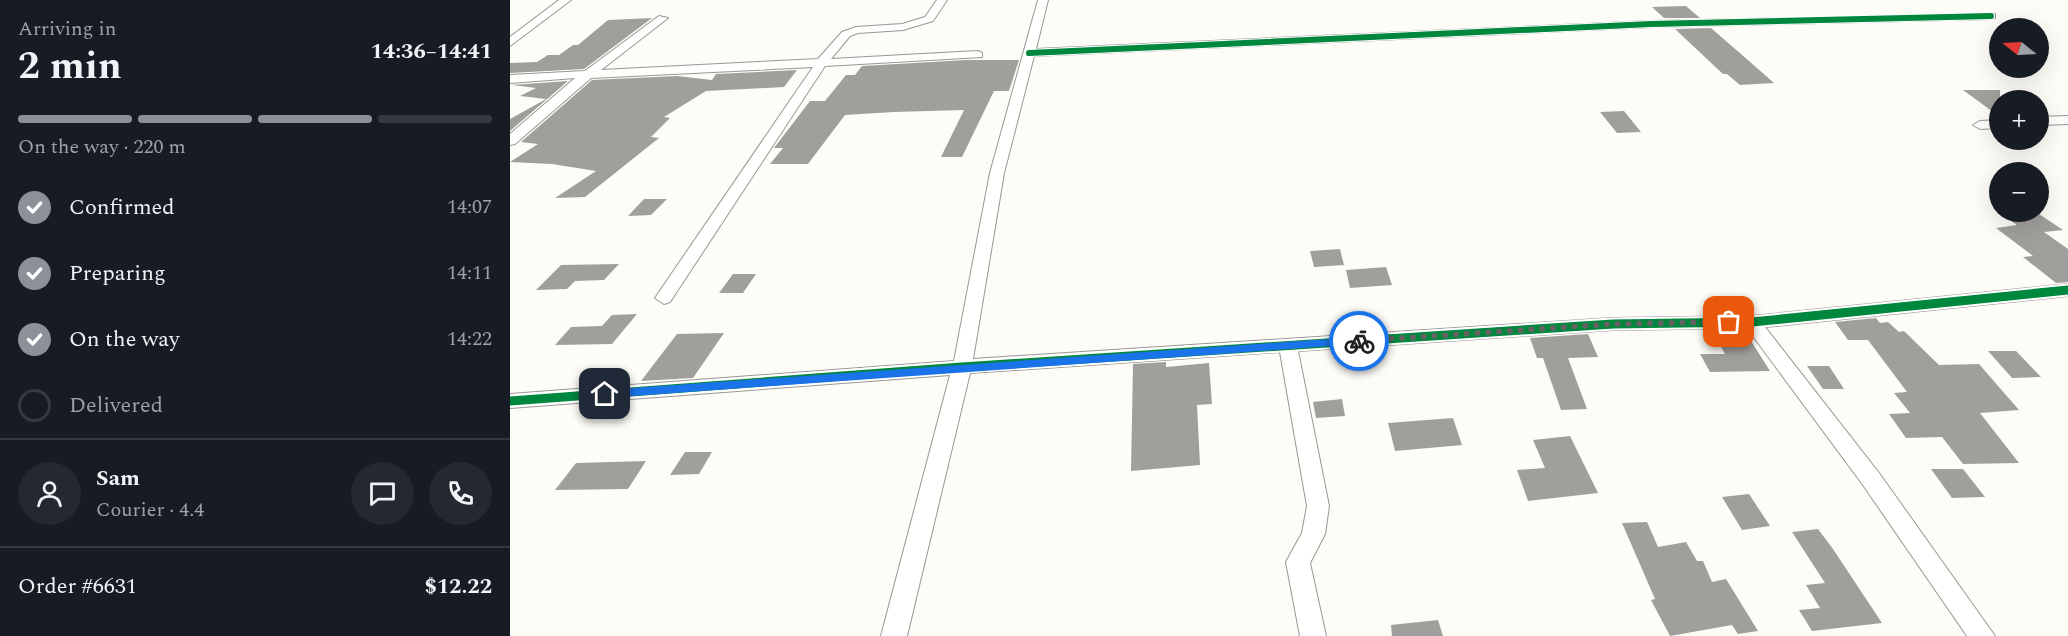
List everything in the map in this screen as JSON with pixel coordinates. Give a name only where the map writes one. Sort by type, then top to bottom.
[{"type":"street","points":[[510,43],[566,0]]},
{"type":"street","points":[[664,298],[822,62],[846,34],[856,30],[903,27],[929,19],[942,0]]},
{"type":"street","points":[[894,636],[962,367],[998,173],[1043,0]]},
{"type":"street","points":[[1029,53],[1651,24],[1991,16]]},
{"type":"street","points":[[510,141],[588,75],[663,18]]},
{"type":"street","points":[[510,79],[978,55]]},
{"type":"street","points":[[2049,121],[2068,120]]},
{"type":"street","points":[[1980,125],[1989,125]]},
{"type":"street","points":[[510,401],[962,367],[1613,324],[1752,322],[2068,290]]},
{"type":"street","points":[[1752,322],[1871,479],[1982,636]]},
{"type":"street","points":[[1288,346],[1318,506],[1313,534],[1298,562],[1313,636]]},
{"type":"building","points":[[1686,6],[1700,18],[1664,18],[1652,7]]},
{"type":"building","points":[[652,18],[584,69],[510,73],[510,63],[537,62],[548,55],[559,55],[573,45],[578,45],[608,20]]},
{"type":"building","points":[[1711,28],[1774,83],[1740,85],[1727,74],[1723,74],[1675,29]]},
{"type":"building","points":[[966,60],[1019,60],[1009,91],[994,91],[962,157],[941,157],[964,110],[894,112],[845,115],[808,164],[770,164],[783,148],[774,148],[810,101],[825,101],[846,75],[855,75],[862,66]]},
{"type":"building","points":[[797,70],[784,87],[706,91],[664,117],[670,118],[651,137],[659,138],[585,197],[555,198],[596,171],[552,164],[510,162],[538,144],[521,142],[592,80],[677,76],[712,80],[716,74]]},
{"type":"building","points":[[568,81],[510,131],[510,119],[546,99],[520,96],[536,88],[512,85]]},
{"type":"building","points":[[1963,90],[1989,90],[1989,109]]},
{"type":"building","points":[[1624,111],[1641,132],[1617,133],[1600,112]]},
{"type":"building","points":[[644,199],[667,199],[651,215],[628,216]]},
{"type":"building","points":[[2049,221],[2063,230],[2044,232],[2068,249],[2068,282],[2056,283],[2023,257],[2033,256],[1996,228],[2017,225],[2013,222]]},
{"type":"building","points":[[1340,249],[1344,265],[1314,267],[1310,251]]},
{"type":"building","points":[[619,264],[604,280],[575,281],[567,289],[536,290],[561,265]]},
{"type":"building","points":[[1386,267],[1392,285],[1350,288],[1346,270]]},
{"type":"building","points":[[733,274],[756,274],[743,293],[719,293]]},
{"type":"building","points":[[637,314],[612,344],[555,345],[571,327],[602,326],[612,315]]},
{"type":"building","points":[[1876,318],[1880,323],[1888,322],[1899,332],[1904,331],[1939,365],[1979,364],[2019,410],[1980,413],[2019,463],[1963,464],[1942,437],[1906,438],[1889,414],[1910,413],[1894,393],[1907,392],[1868,340],[1848,340],[1835,322]]},
{"type":"building","points":[[1732,330],[1739,341],[1751,341],[1770,371],[1710,372],[1700,354],[1725,354],[1712,331]]},
{"type":"building","points":[[724,333],[693,378],[641,381],[677,334]]},
{"type":"building","points":[[1588,334],[1598,357],[1568,358],[1587,409],[1561,410],[1543,358],[1537,358],[1530,338]]},
{"type":"building","points":[[1988,351],[2016,351],[2041,377],[2012,378]]},
{"type":"building","points":[[1166,362],[1166,367],[1209,363],[1212,404],[1197,405],[1200,465],[1131,471],[1133,364]]},
{"type":"building","points":[[1807,366],[1829,366],[1844,389],[1823,389]]},
{"type":"building","points":[[1342,399],[1345,416],[1316,418],[1313,402]]},
{"type":"building","points":[[1453,418],[1462,445],[1395,451],[1388,423]]},
{"type":"building","points":[[1570,436],[1598,493],[1528,501],[1517,470],[1545,468],[1533,440]]},
{"type":"building","points":[[685,452],[712,452],[699,474],[670,475]]},
{"type":"building","points":[[646,461],[628,489],[555,490],[576,463]]},
{"type":"building","points":[[1931,469],[1963,469],[1985,497],[1952,498]]},
{"type":"building","points":[[1749,494],[1770,526],[1742,530],[1722,497]]},
{"type":"building","points":[[1647,522],[1658,547],[1686,542],[1697,561],[1703,561],[1712,582],[1726,579],[1758,631],[1738,634],[1732,625],[1670,636],[1651,600],[1655,599],[1622,523]]},
{"type":"building","points":[[1818,529],[1882,623],[1812,631],[1799,610],[1820,608],[1806,585],[1825,583],[1792,532]]},
{"type":"building","points":[[1438,620],[1443,636],[1392,636],[1391,625]]},
{"type":"cycle path","points":[[1029,53],[1651,24],[1991,16]]},
{"type":"cycle path","points":[[510,401],[962,367],[1613,324],[1752,322],[2068,290]]},
{"type":"way so far","points":[[1359,341],[1613,324],[1729,322]]},
{"type":"route","points":[[605,394],[962,367],[1359,341]]}]
